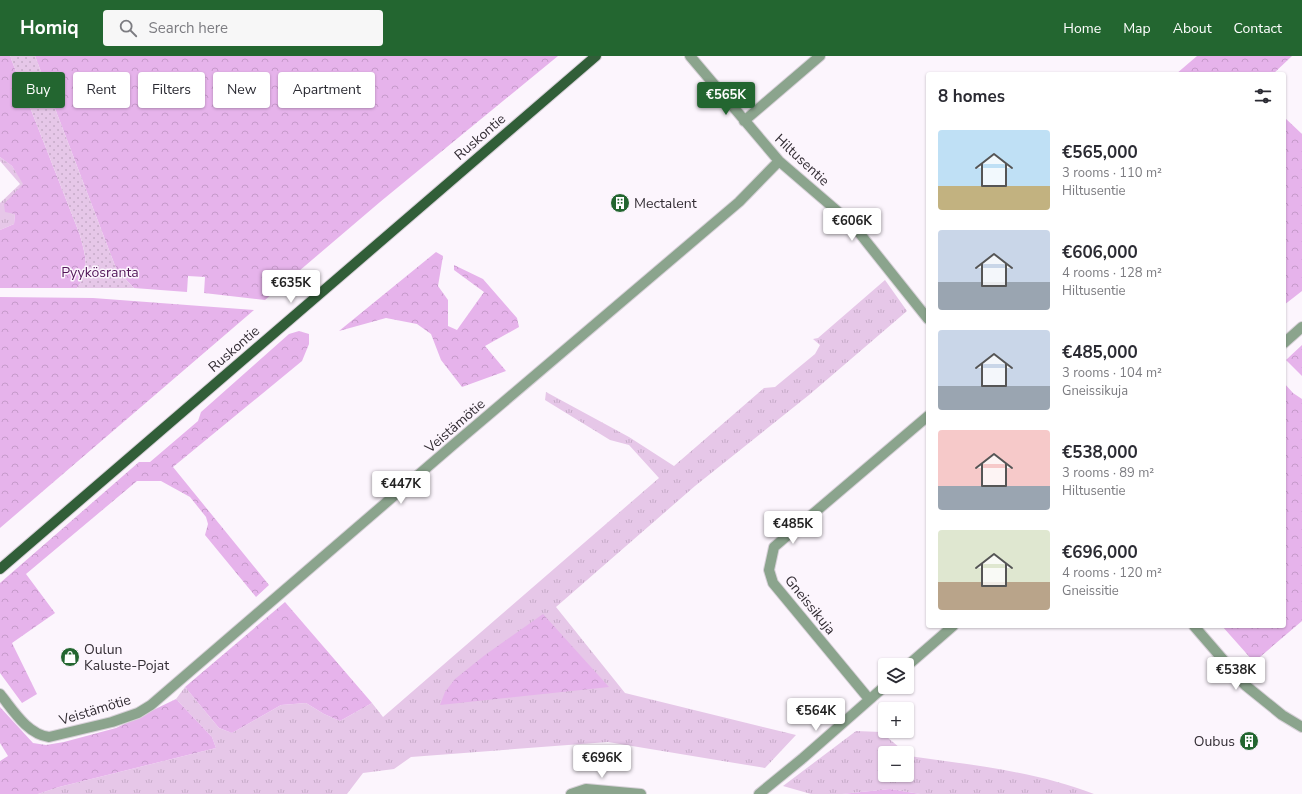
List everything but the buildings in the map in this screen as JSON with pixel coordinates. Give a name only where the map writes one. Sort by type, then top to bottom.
[{"type":"main road","name":"Ruskontie","points":[[0,569],[596,56]]},
{"type":"street","name":"Hiltusentie","points":[[690,56],[779,161],[843,216],[857,230],[926,316]]},
{"type":"street","points":[[744,121],[820,56]]},
{"type":"street","name":"Veistämötie","points":[[0,694],[33,731],[42,736],[49,737],[112,722],[138,712],[151,705],[453,445],[739,202],[779,161]]},
{"type":"street","points":[[1286,341],[1302,327]]},
{"type":"street","name":"Gneissikuja","points":[[869,700],[773,583],[769,570],[774,547],[926,418]]},
{"type":"street","points":[[914,660],[951,628]]},
{"type":"street","points":[[1196,628],[1245,685],[1282,715],[1302,727]]},
{"type":"street","points":[[759,794],[803,758],[878,692]]},
{"type":"street","points":[[571,794],[586,789],[641,794]]},
{"type":"green space","points":[[0,56],[10,56],[16,72],[12,72],[12,108],[30,108],[80,235],[86,262],[84,275],[77,288],[0,288],[0,230],[14,224],[15,214],[5,212],[4,204],[23,184],[12,166],[0,157]]},
{"type":"green space","name":"Pyykösranta","points":[[10,56],[35,56],[41,72],[16,72]]},
{"type":"green space","points":[[35,56],[558,56],[380,202],[265,300],[204,293],[205,277],[188,276],[187,292],[134,288],[117,271],[55,108],[65,108],[65,72],[41,72]]},
{"type":"green space","points":[[1197,56],[1292,56],[1275,72],[1178,72]]},
{"type":"green space","name":"Pyykösranta","points":[[30,108],[55,108],[117,271],[134,288],[77,288],[84,275],[86,262],[80,235]]},
{"type":"green space","points":[[1286,119],[1302,134],[1302,291],[1286,303]]},
{"type":"green space","points":[[0,157],[12,166],[24,184],[15,214],[14,224],[0,230],[0,203],[20,184],[0,161]]},
{"type":"green space","points":[[436,252],[443,256],[438,286],[448,300],[448,326],[457,330],[484,292],[454,270],[454,265],[483,279],[517,318],[519,327],[485,346],[506,371],[462,387],[441,360],[431,334],[417,324],[386,318],[339,331]]},
{"type":"green space","points":[[885,280],[907,311],[809,395],[695,486],[556,607],[625,693],[796,735],[765,768],[608,742],[411,757],[394,769],[363,773],[347,794],[38,794],[59,787],[216,748],[212,737],[176,699],[185,687],[219,728],[232,733],[281,705],[306,703],[324,714],[340,721],[372,703],[383,717],[659,478],[629,445],[610,440],[545,400],[546,392],[629,437],[674,466],[764,388],[775,387],[815,354],[820,345],[813,339],[818,338]]},
{"type":"green space","points":[[0,297],[93,298],[254,310],[0,528]]},
{"type":"green space","points":[[299,331],[309,334],[309,344],[302,361],[173,467],[269,585],[256,597],[205,535],[208,524],[206,517],[190,497],[161,481],[137,481],[26,574],[55,613],[12,643],[37,694],[22,703],[0,673],[0,583],[139,462],[150,462],[198,421],[201,412],[289,334]]},
{"type":"green space","points":[[1302,345],[1302,376],[1286,360]]},
{"type":"green space","points":[[1286,385],[1293,393],[1302,399],[1302,621],[1254,662],[1224,628],[1286,628]]},
{"type":"green space","points":[[285,602],[372,703],[340,721],[324,714],[306,703],[281,705],[232,733],[219,728],[185,687]]},
{"type":"green space","points":[[543,614],[609,687],[440,705],[445,692],[455,679],[485,655]]},
{"type":"green space","points":[[176,699],[212,737],[216,748],[59,787],[38,794],[0,794],[0,761],[8,756],[0,743],[0,707],[33,743],[46,745],[64,742],[116,728]]},
{"type":"green space","points":[[856,731],[878,732],[878,738],[888,738],[898,746],[878,746],[878,782],[914,782],[914,757],[1026,774],[1072,786],[1094,794],[920,794],[890,789],[842,794],[811,794],[783,786]]},
{"type":"green space","points":[[890,789],[920,794],[842,794]]},
{"type":"place","name":"Mectalent","points":[[620,203]]},
{"type":"place","name":"Oulun Kaluste-Pojat","points":[[70,657]]},
{"type":"place","name":"Oubus","points":[[1249,741]]}]
